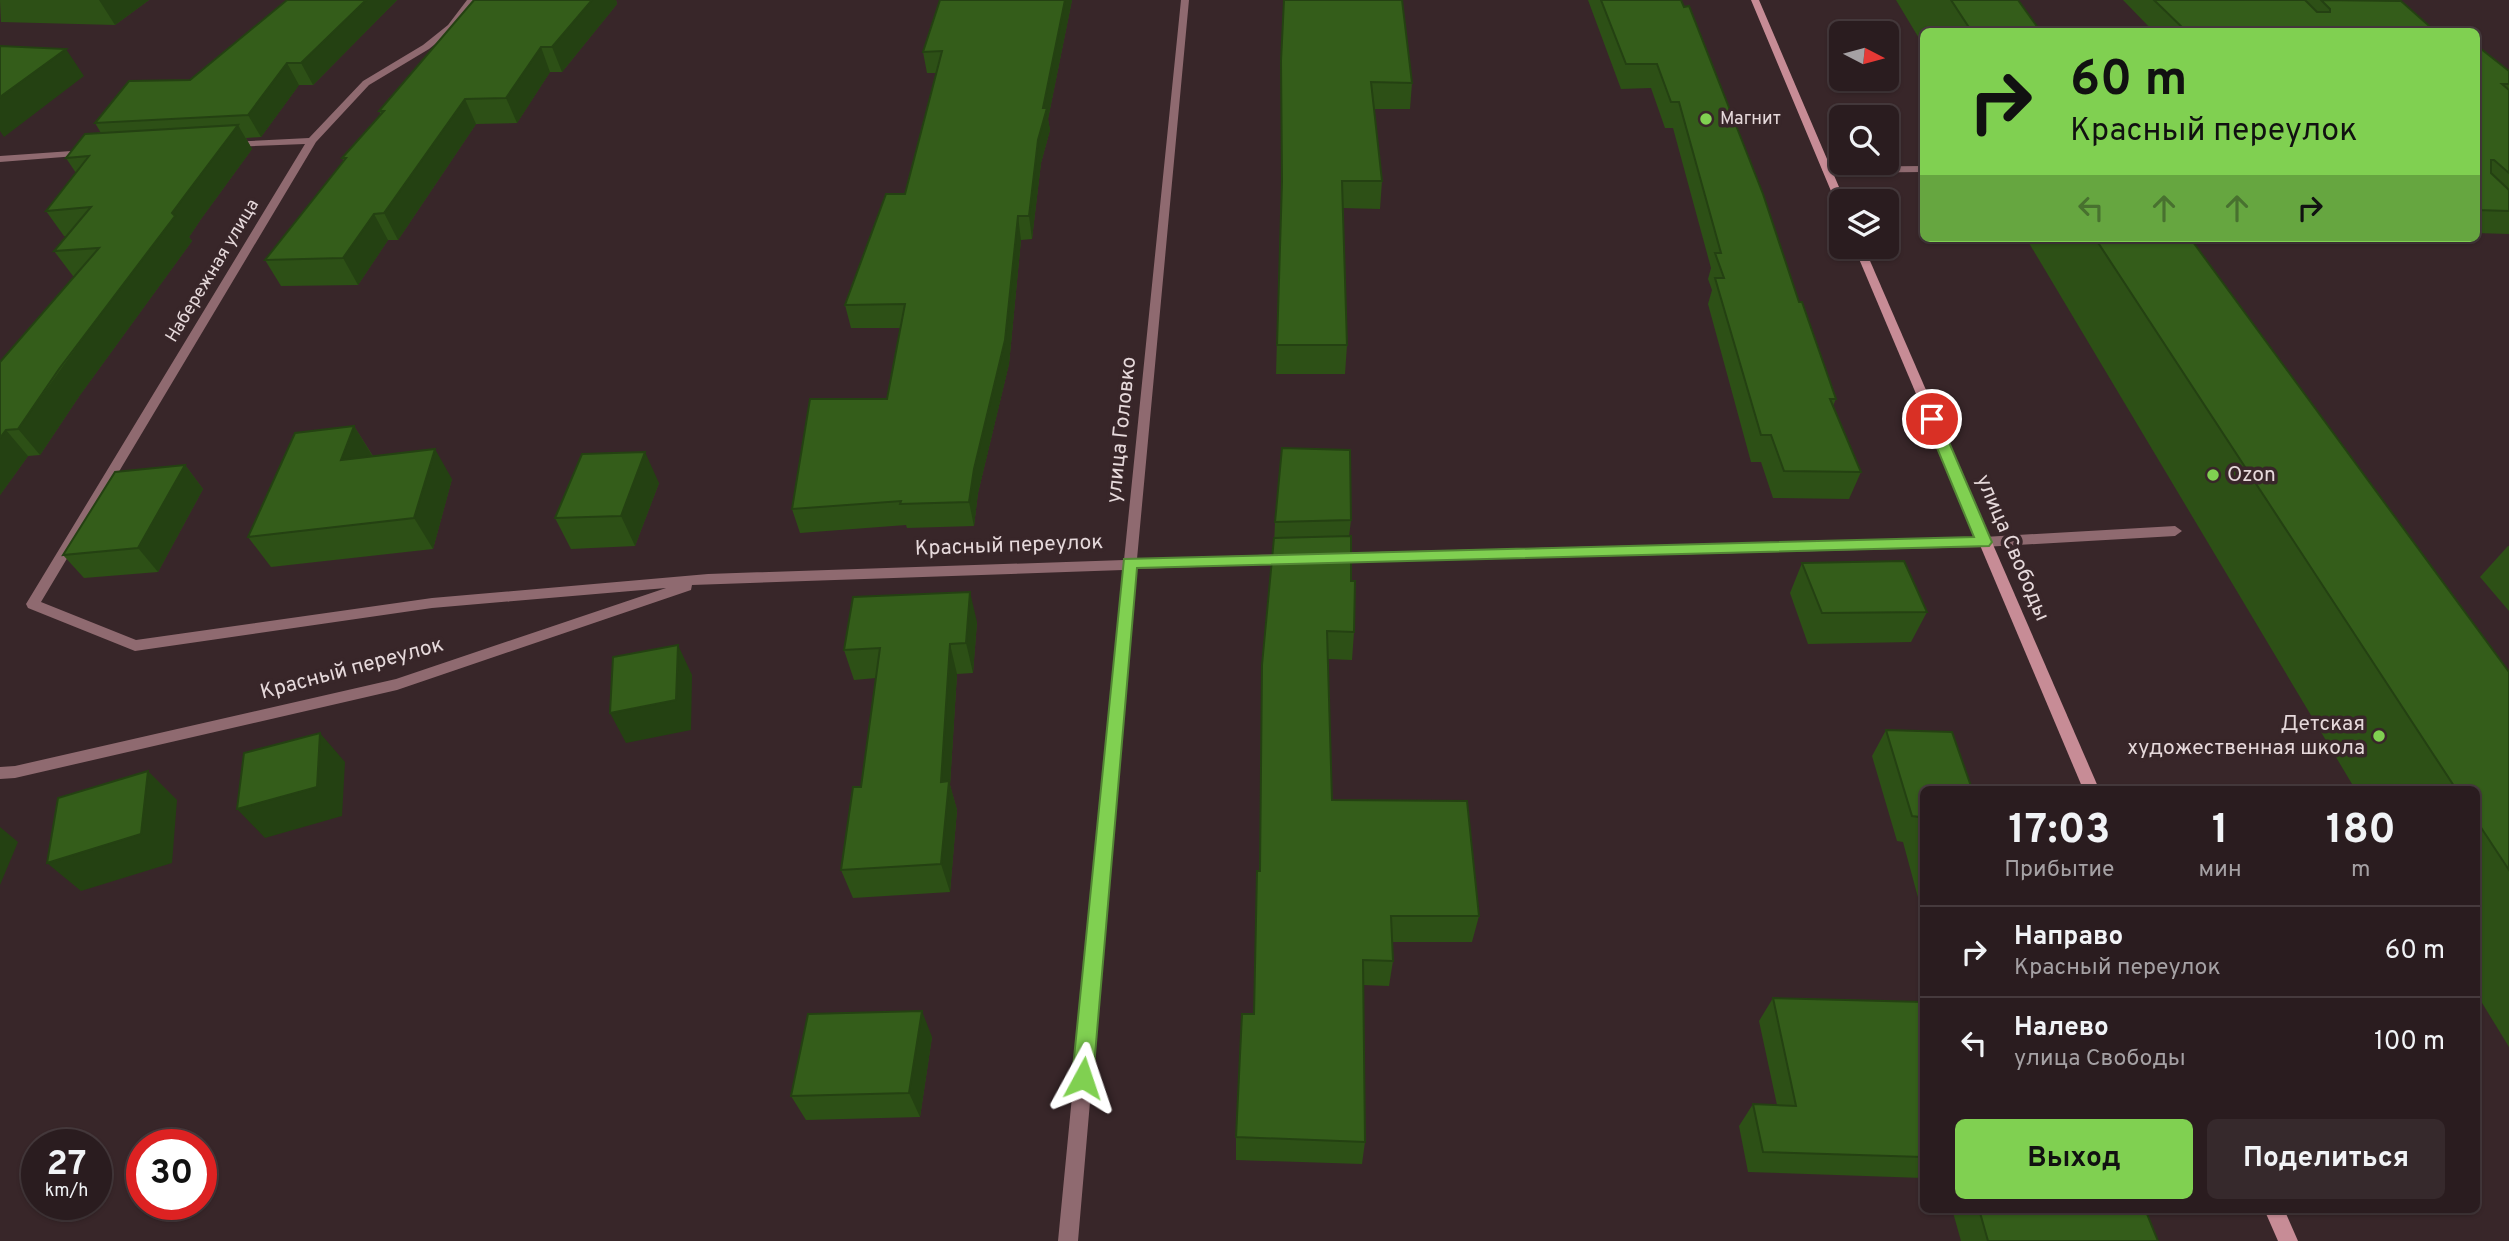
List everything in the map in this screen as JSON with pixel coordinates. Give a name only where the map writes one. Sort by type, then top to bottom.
[{"type":"main road","points":[[1755,0],[1835,189]]},
{"type":"main road","name":"улица Свободы","points":[[1864,259],[2090,786]]},
{"type":"main road","points":[[2276,1213],[2288,1241]]},
{"type":"street","name":"Набережная улица","points":[[33,604],[312,141],[366,83],[426,47],[451,27],[471,0]]},
{"type":"street","name":"улица Головко","points":[[1068,1241],[1185,0]]},
{"type":"street","points":[[220,144],[312,141]]},
{"type":"street","points":[[0,159],[102,152]]},
{"type":"street","points":[[1827,170],[1920,169]]},
{"type":"street","name":"Красный переулок","points":[[33,604],[135,646],[432,603],[708,579],[1130,563],[1984,542],[2175,531]]},
{"type":"street","name":"Красный переулок","points":[[0,773],[15,772],[397,684],[708,579]]},
{"type":"building","points":[[287,0],[366,0],[301,63],[287,63],[248,115],[95,123],[129,81],[190,80]]},
{"type":"building","points":[[474,0],[592,0],[552,47],[541,47],[506,98],[465,99],[384,213],[374,214],[343,258],[265,260],[346,158],[342,158],[384,111],[379,111]]},
{"type":"building","points":[[940,0],[1065,0],[1043,108],[1047,108],[1038,140],[1029,216],[1018,216],[1005,340],[974,469],[969,502],[900,504],[901,501],[792,509],[810,399],[887,399],[905,304],[845,305],[886,194],[905,194],[942,51],[923,52]]},
{"type":"building","points":[[1284,0],[1402,0],[1412,83],[1371,82],[1382,181],[1342,181],[1347,345],[1277,345]]},
{"type":"building","points":[[1601,0],[1681,0],[1684,7],[1689,6],[1763,194],[1799,302],[1802,302],[1836,399],[1830,399],[1861,472],[1784,471],[1771,435],[1761,435],[1715,278],[1724,278],[1715,253],[1721,253],[1679,102],[1671,102],[1657,64],[1626,64]]},
{"type":"building","points":[[1951,0],[2018,0],[2038,28],[1969,28]]},
{"type":"building","points":[[2154,0],[2305,0],[2317,12],[2330,12],[2321,0],[2401,1],[2431,28],[2183,28]]},
{"type":"building","points":[[0,46],[66,49],[0,97]]},
{"type":"building","points":[[2480,48],[2509,71],[2509,84],[2502,84],[2509,90],[2509,173],[2491,160],[2491,173],[2509,190],[2509,211],[2480,210]]},
{"type":"building","points":[[238,125],[172,213],[175,216],[59,369],[18,429],[6,430],[0,438],[0,362],[99,248],[54,251],[91,207],[46,211],[89,156],[66,158],[85,134]]},
{"type":"building","points":[[2098,242],[2193,242],[2509,672],[2509,870],[2480,826],[2480,786],[2454,786]]},
{"type":"building","points":[[354,426],[341,460],[435,449],[414,518],[248,537],[295,433]]},
{"type":"building","points":[[1282,448],[1350,450],[1351,520],[1275,522]]},
{"type":"building","points":[[645,452],[621,516],[555,518],[582,454]]},
{"type":"building","points":[[185,465],[138,548],[63,555],[115,472]]},
{"type":"building","points":[[1351,536],[1351,581],[1355,581],[1354,632],[1327,631],[1332,800],[1467,801],[1479,916],[1391,916],[1393,961],[1363,960],[1365,1142],[1236,1137],[1242,1014],[1254,1014],[1257,871],[1260,871],[1262,665],[1274,538]]},
{"type":"building","points":[[1904,561],[1927,612],[1822,613],[1802,563]]},
{"type":"building","points":[[970,592],[966,643],[950,644],[941,782],[949,781],[941,864],[841,870],[853,787],[861,787],[880,648],[844,650],[853,597]]},
{"type":"building","points":[[678,645],[676,700],[610,713],[613,657]]},
{"type":"building","points":[[1886,730],[1952,732],[1971,786],[1920,786],[1920,821],[1919,817],[1912,816]]},
{"type":"building","points":[[320,733],[317,787],[237,809],[244,753]]},
{"type":"building","points":[[148,771],[141,834],[47,863],[58,798]]},
{"type":"building","points":[[1773,998],[1920,1002],[1920,1157],[1763,1152],[1753,1104],[1796,1106]]},
{"type":"building","points":[[922,1011],[909,1093],[791,1096],[808,1014]]},
{"type":"building","points":[[1980,1213],[2147,1213],[2158,1241],[1988,1241]]},
{"type":"place","name":"Магнит","points":[[1706,119]]},
{"type":"place","name":"Ozon","points":[[2213,475]]},
{"type":"place","name":"Детская художественная школа","points":[[2379,736]]},
{"type":"route","points":[[1083,1078],[1130,563],[1984,542],[1932,419]]}]
